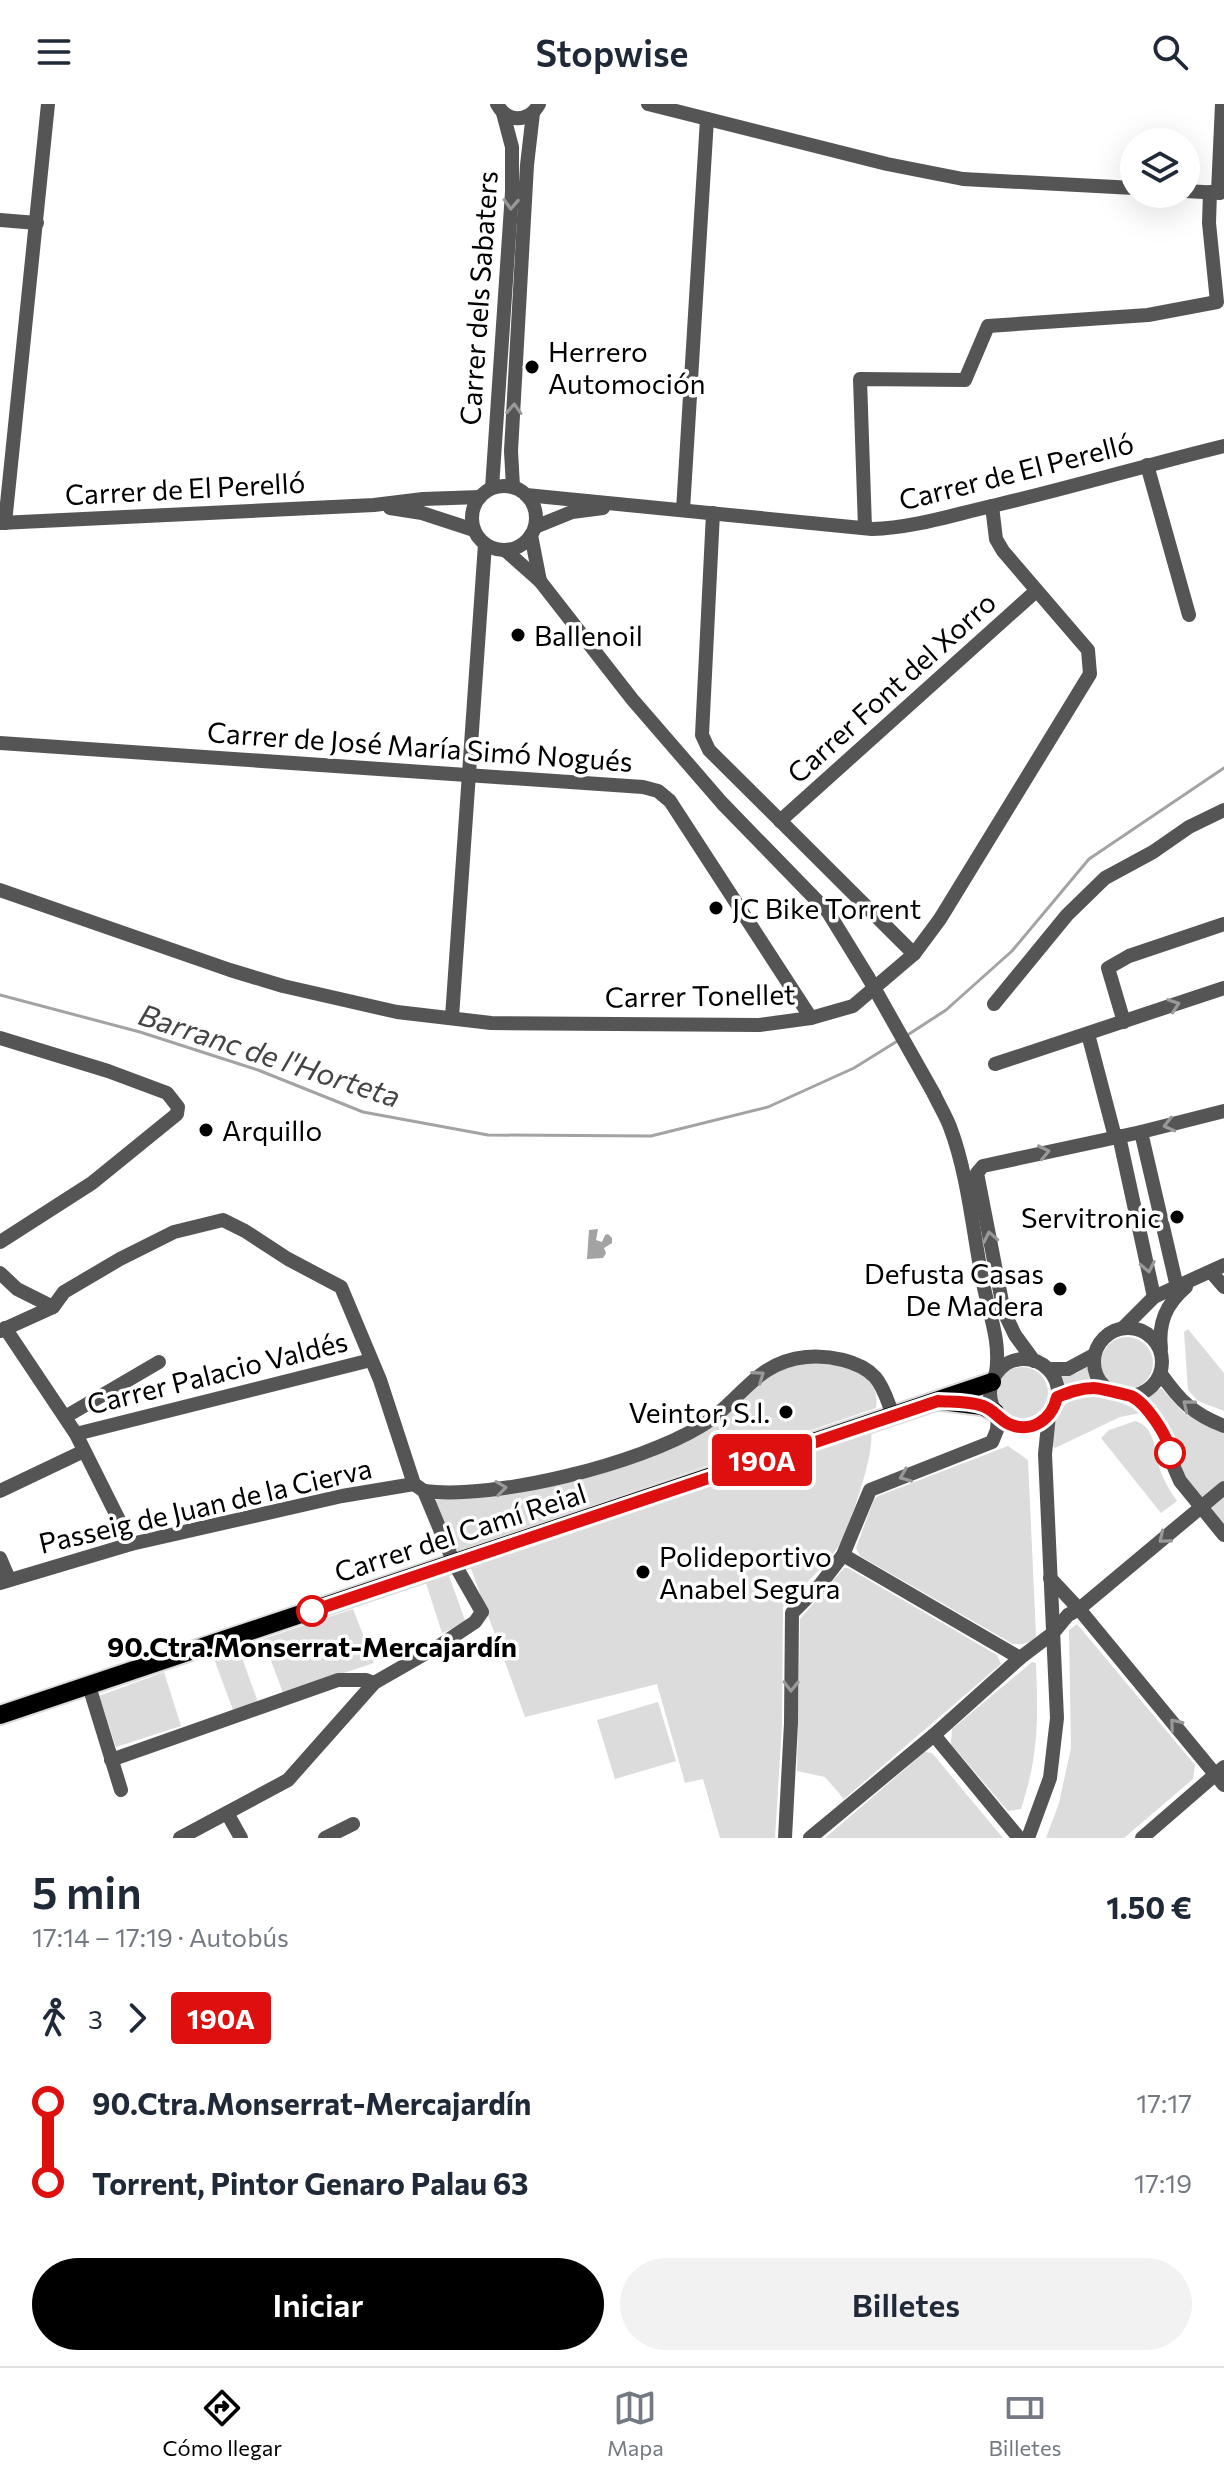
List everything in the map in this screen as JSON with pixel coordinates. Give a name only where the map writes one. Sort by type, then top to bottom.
[{"type":"main road","name":"Carrer del Camí Reial","points":[[0,1715],[938,1401],[994,1378]]},
{"type":"main road","name":"Carrer del Camí Reial","points":[[938,1401],[982,1406],[997,1414]]},
{"type":"street","points":[[3,523],[48,104]]},
{"type":"street","points":[[648,104],[698,113],[887,164],[963,179],[1120,187]]},
{"type":"street","points":[[865,528],[860,379],[965,380],[988,326],[1135,317],[1217,302],[1209,223],[1217,193],[1222,104]]},
{"type":"street","points":[[500,108],[516,119],[524,118],[536,108]]},
{"type":"street","name":"Carrer dels Sabaters","points":[[486,492],[512,192],[512,147],[500,108]]},
{"type":"street","name":"Carrer dels Sabaters","points":[[519,491],[511,451],[526,179],[536,108]]},
{"type":"street","points":[[683,510],[698,113]]},
{"type":"street","points":[[0,220],[37,223]]},
{"type":"street","name":"Carrer de El Perelló","points":[[519,491],[628,506],[865,528],[900,528],[1224,446]]},
{"type":"street","points":[[1147,465],[1189,615]]},
{"type":"street","points":[[540,581],[533,531],[535,509],[519,491],[486,492],[472,513],[474,530],[485,544],[505,550],[540,581],[632,699],[692,768],[828,912],[868,977],[950,1126],[984,1290],[993,1318],[998,1359],[991,1403],[997,1414],[1010,1425],[1026,1427],[1043,1421],[1049,1415]]},
{"type":"street","name":"Carrer de El Perelló","points":[[3,523],[374,505],[486,492]]},
{"type":"street","name":"Carrer de El Perelló","points":[[374,505],[422,513],[474,530]]},
{"type":"street","name":"Carrer de El Perelló","points":[[533,531],[572,512],[628,506]]},
{"type":"street","name":"Carrer Tonellet","points":[[0,890],[283,986],[397,1012],[491,1023],[743,1025],[811,1018],[853,1006],[914,954],[948,906],[1090,674],[1088,650],[996,539],[992,506]]},
{"type":"street","points":[[713,513],[702,735],[709,750],[914,954]]},
{"type":"street","points":[[505,550],[524,543],[533,531]]},
{"type":"street","points":[[452,1017],[485,544]]},
{"type":"street","name":"Carrer Font del Xorro","points":[[780,821],[1036,591]]},
{"type":"street","name":"Carrer de José María Simó Nogués","points":[[0,743],[643,787],[658,791],[670,801],[811,1018]]},
{"type":"street","points":[[994,1004],[1067,915],[1105,878],[1153,852],[1189,827],[1224,810]]},
{"type":"street","points":[[1124,1022],[1108,968],[1129,956],[1224,924]]},
{"type":"street","points":[[995,1064],[1224,988]]},
{"type":"street","points":[[1088,1034],[1117,1137],[1154,1297]]},
{"type":"street","points":[[0,1038],[108,1071],[167,1093],[178,1107],[177,1114],[92,1183],[0,1242]]},
{"type":"street","points":[[1030,1360],[1004,1312],[977,1173],[983,1166],[1224,1111]]},
{"type":"street","points":[[1141,1132],[1177,1287]]},
{"type":"street","points":[[131,1544],[76,1434],[2,1330],[53,1307],[64,1292],[174,1232],[223,1220],[341,1287],[419,1488],[454,1563],[482,1612],[475,1622],[374,1683],[288,1780],[180,1838]]},
{"type":"street","points":[[1123,1328],[1154,1297],[1218,1268],[1224,1287]]},
{"type":"street","points":[[0,1273],[17,1289],[53,1307]]},
{"type":"street","points":[[1131,1396],[1152,1387],[1161,1374],[1159,1335],[1166,1311],[1178,1294],[1195,1279]]},
{"type":"street","points":[[993,1318],[1030,1360],[1048,1369],[1068,1369],[1082,1364],[1094,1355],[1101,1340],[1123,1328],[1144,1331],[1161,1350]]},
{"type":"street","points":[[1094,1355],[1095,1371],[1107,1390]]},
{"type":"street","name":"Passeig de Juan de la Cierva","points":[[5,1581],[131,1544],[342,1496],[419,1488],[439,1493],[523,1485],[566,1476],[635,1455],[698,1428],[718,1415],[755,1376],[791,1360],[806,1357],[831,1358],[860,1366],[875,1377],[893,1415]]},
{"type":"street","name":"Carrer Palacio Valdés","points":[[76,1434],[371,1360]]},
{"type":"street","points":[[994,1378],[1004,1366],[1030,1360]]},
{"type":"street","points":[[65,1417],[159,1362]]},
{"type":"street","points":[[934,1735],[1021,1838],[1045,1798],[1054,1755],[1057,1718],[1045,1453],[1049,1415],[1057,1397],[1057,1387],[1048,1369]]},
{"type":"street","points":[[1161,1374],[1181,1401],[1204,1418],[1224,1426]]},
{"type":"street","points":[[1057,1397],[1076,1389],[1107,1390],[1131,1396],[1157,1421],[1170,1445],[1176,1474],[1224,1535]]},
{"type":"street","points":[[785,1838],[791,1723],[792,1613],[820,1585],[843,1555],[870,1490],[992,1442],[997,1430],[997,1414]]},
{"type":"street","points":[[1026,1427],[1045,1453]]},
{"type":"street","points":[[0,1491],[84,1451]]},
{"type":"street","points":[[810,1838],[1053,1633],[1068,1615],[1224,1488]]},
{"type":"street","points":[[843,1555],[1020,1658]]},
{"type":"street","points":[[0,1558],[5,1581]]},
{"type":"street","points":[[1050,1578],[1221,1776],[1142,1838]]},
{"type":"street","points":[[111,1760],[338,1680],[374,1683]]},
{"type":"street","points":[[89,1686],[121,1790]]},
{"type":"street","points":[[227,1813],[241,1838]]},
{"type":"street","points":[[325,1838],[353,1824]]},
{"type":"shaded area","points":[[598,1229],[596,1240],[602,1242],[608,1234],[612,1243],[604,1248],[606,1253],[603,1258],[587,1259],[589,1230]]},
{"type":"shaded area","points":[[1188,1329],[1224,1373],[1224,1411],[1198,1401],[1188,1390],[1184,1332]]},
{"type":"shaded area","points":[[1127,1337],[1145,1345],[1153,1363],[1145,1381],[1127,1389],[1109,1381],[1101,1363],[1109,1345]]},
{"type":"shaded area","points":[[793,1363],[835,1365],[861,1374],[876,1393],[876,1408],[451,1553],[434,1500],[496,1493],[651,1453],[764,1377]]},
{"type":"shaded area","points":[[1088,1365],[1091,1382],[1062,1391],[1058,1375],[1077,1373]]},
{"type":"shaded area","points":[[1022,1367],[1040,1375],[1048,1393],[1040,1411],[1022,1419],[1004,1411],[996,1393],[1004,1375]]},
{"type":"shaded area","points":[[1161,1388],[1185,1414],[1224,1432],[1224,1526],[1188,1483],[1144,1400]]},
{"type":"shaded area","points":[[1083,1395],[1113,1400],[1141,1413],[1120,1417],[1055,1448],[1052,1446],[1058,1414],[1066,1404]]},
{"type":"shaded area","points":[[1135,1421],[1151,1435],[1163,1476],[1177,1501],[1161,1513],[1101,1438],[1109,1430]]},
{"type":"shaded area","name":"Polideportivo Anabel Segura","points":[[871,1433],[865,1473],[843,1538],[826,1562],[783,1607],[782,1725],[775,1838],[720,1838],[703,1779],[685,1783],[657,1684],[525,1717],[470,1566]]},
{"type":"shaded area","points":[[1008,1446],[1028,1460],[1036,1636],[1020,1644],[1013,1644],[860,1556],[856,1548],[874,1499],[878,1496]]},
{"type":"shaded area","points":[[844,1568],[997,1655],[1001,1664],[844,1799],[825,1777],[797,1771],[800,1619]]},
{"type":"shaded area","points":[[449,1576],[466,1623],[442,1633],[426,1583]]},
{"type":"shaded area","points":[[353,1609],[374,1663],[283,1693],[263,1639]]},
{"type":"shaded area","points":[[1077,1624],[1195,1765],[1193,1779],[1124,1838],[1046,1838],[1059,1803],[1071,1748],[1069,1630]]},
{"type":"shaded area","points":[[238,1647],[258,1702],[233,1710],[213,1656]]},
{"type":"shaded area","points":[[1032,1662],[1036,1663],[1037,1684],[1034,1753],[1021,1809],[1008,1811],[951,1744],[952,1729]]},
{"type":"shaded area","points":[[164,1672],[181,1726],[116,1747],[99,1696]]},
{"type":"shaded area","points":[[658,1702],[676,1761],[615,1779],[597,1720]]},
{"type":"shaded area","points":[[925,1752],[932,1753],[1003,1838],[825,1838]]},
{"type":"waterway","name":"Barranc de l'Horteta","points":[[906,1036],[946,1010],[1012,951],[1089,859],[1224,768]]},
{"type":"waterway","name":"Barranc de l'Horteta","points":[[0,995],[140,1032],[258,1070],[363,1112],[488,1135],[651,1136],[768,1107],[854,1068],[899,1040]]},
{"type":"bus line","name":"190A","points":[[312,1611],[938,1401],[982,1406],[1010,1425],[1026,1427],[1043,1421],[1055,1407],[1057,1397],[1076,1389],[1107,1390],[1131,1396],[1157,1421],[1170,1445],[1170,1453]]},
{"type":"place","name":"Herrero Automoción","points":[[532,367]]},
{"type":"place","name":"Ballenoil","points":[[518,635]]},
{"type":"place","name":"JC Bike Torrent","points":[[716,908]]},
{"type":"place","name":"Arquillo","points":[[206,1130]]},
{"type":"place","name":"Servitronic","points":[[1177,1217]]},
{"type":"place","name":"Defusta Casas De Madera","points":[[1060,1289]]},
{"type":"place","name":"Veintor, S.l.","points":[[786,1412]]},
{"type":"place","name":"Polideportivo Anabel Segura","points":[[643,1572]]},
{"type":"place","name":"90.Ctra.Monserrat-Mercajardín","points":[[312,1611]]}]
